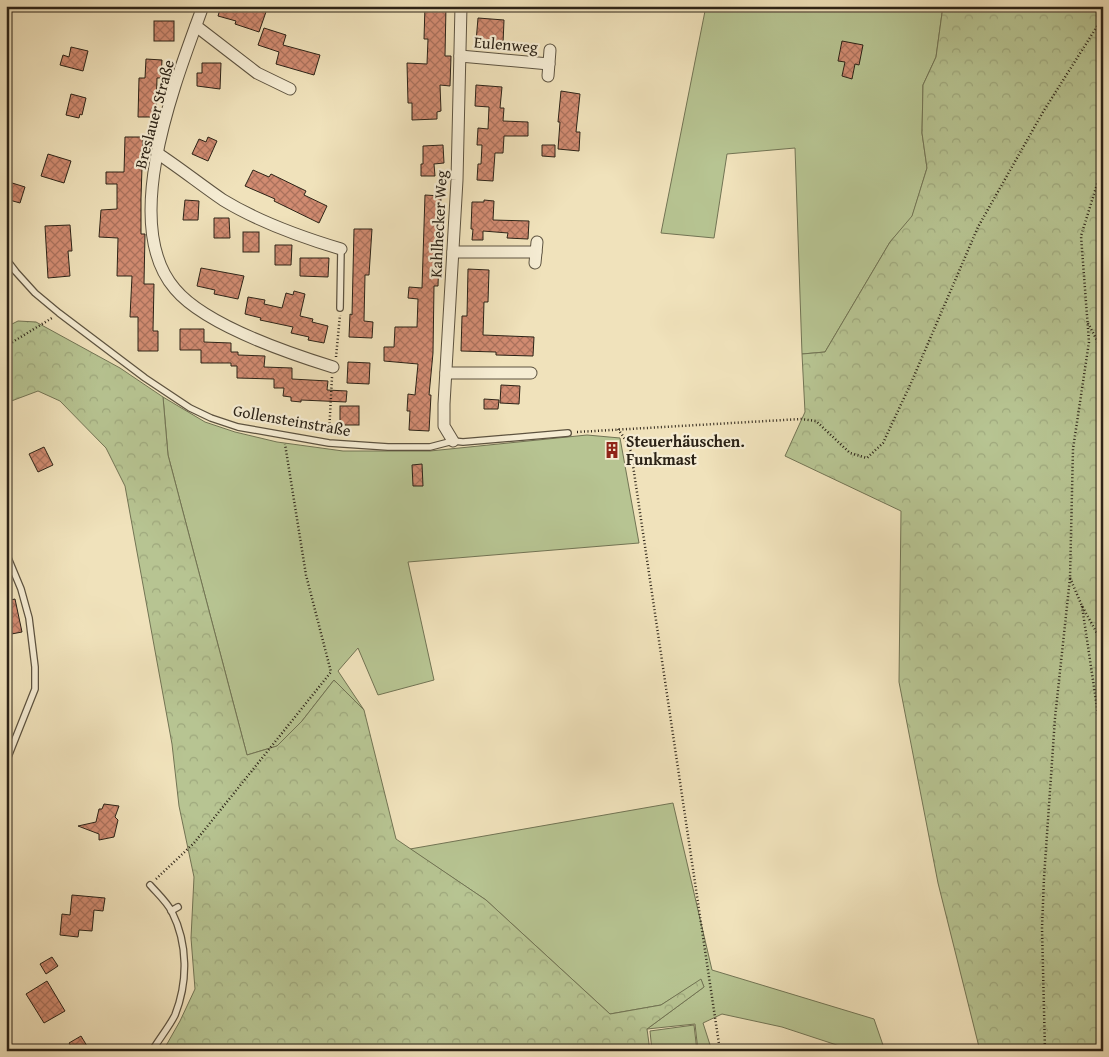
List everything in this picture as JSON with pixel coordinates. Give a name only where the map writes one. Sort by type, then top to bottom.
[{"type":"street","name":"Breslauer Straße","points":[[203,6],[164,124],[157,153],[152,182],[151,211],[157,258],[174,289],[196,309],[268,344],[333,367]]},
{"type":"street","name":"Kahlhecker Weg","points":[[453,440],[444,426],[457,180],[461,6]]},
{"type":"street","points":[[196,26],[257,73],[290,90]]},
{"type":"street","name":"Eulenweg","points":[[460,56],[549,70],[550,50]]},
{"type":"street","points":[[157,153],[223,200],[248,214],[341,249]]},
{"type":"street","points":[[454,252],[536,252]]},
{"type":"street","points":[[446,373],[531,373]]},
{"type":"lane","points":[[340,308],[341,249]]},
{"type":"lane","name":"Gollensteinstraße","points":[[6,259],[35,293],[59,314],[145,378],[190,408],[211,418],[238,427],[329,443],[388,447],[430,447],[453,440],[463,442],[568,433]]},
{"type":"lane","points":[[6,553],[21,590],[29,618],[35,667],[35,689],[6,762]]},
{"type":"lane","points":[[150,885],[171,911],[181,935],[184,963],[183,984],[174,1017],[152,1051]]},
{"type":"lane","points":[[171,911],[178,907]]},
{"type":"path","points":[[568,433],[801,420],[816,421],[850,454],[867,458],[883,443],[911,384],[978,227],[1043,112],[1103,17]]},
{"type":"path","points":[[1045,1051],[1042,928],[1044,878],[1055,718],[1070,578],[1073,449],[1089,342],[1081,236],[1103,165]]},
{"type":"path","points":[[329,443],[333,367],[338,352],[340,308]]},
{"type":"path","points":[[6,346],[59,314]]},
{"type":"path","points":[[1087,322],[1103,352]]},
{"type":"path","points":[[618,429],[632,452],[720,1051]]},
{"type":"path","points":[[150,885],[194,843],[331,672],[306,575],[284,435]]},
{"type":"path","points":[[1070,578],[1082,606],[1103,644]]},
{"type":"path","points":[[1082,606],[1103,748]]},
{"type":"green space","points":[[706,6],[943,6],[936,57],[923,85],[922,133],[927,168],[912,217],[890,242],[825,352],[802,354],[795,148],[727,154],[714,238],[661,233]]},
{"type":"green space","points":[[943,6],[1103,6],[1103,1051],[980,1051],[938,883],[899,682],[901,511],[785,456],[805,412],[802,354],[825,352],[890,242],[912,216],[927,168],[922,133],[923,85],[936,57]]},
{"type":"green space","points":[[18,321],[36,322],[120,368],[163,397],[168,455],[247,755],[277,746],[302,721],[334,680],[364,710],[396,839],[486,900],[610,1014],[661,1005],[701,979],[704,987],[647,1029],[650,1051],[163,1051],[195,989],[191,938],[194,877],[179,806],[172,744],[125,486],[106,448],[60,401],[38,391],[6,403],[6,327]]},
{"type":"green space","points":[[163,397],[205,422],[235,432],[277,442],[343,451],[430,451],[587,435],[620,438],[639,543],[408,562],[434,680],[378,695],[358,648],[338,671],[364,710],[334,680],[302,721],[277,746],[247,755],[168,455]]},
{"type":"green space","points":[[673,803],[712,970],[874,1019],[885,1051],[855,1051],[782,1027],[722,1014],[703,1023],[712,1051],[698,1051],[695,1024],[647,1029],[704,987],[701,980],[661,1005],[610,1014],[486,900],[410,849]]},
{"type":"green space","points":[[694,1025],[697,1051],[652,1051],[650,1031]]},
{"type":"building","points":[[221,6],[268,6],[259,32],[235,24],[236,21],[218,16]]},
{"type":"building","points":[[425,6],[446,6],[445,56],[451,56],[450,86],[440,85],[441,111],[437,112],[437,119],[412,120],[412,103],[408,103],[407,63],[427,64],[428,39],[424,39]]},
{"type":"building","points":[[478,18],[504,20],[503,44],[476,42]]},
{"type":"building","points":[[154,21],[174,21],[174,41],[154,41]]},
{"type":"building","points":[[264,28],[286,35],[283,45],[320,55],[314,75],[276,64],[279,52],[258,45]]},
{"type":"building","points":[[842,41],[863,45],[859,65],[855,64],[852,79],[842,76],[845,62],[838,61]]},
{"type":"building","points":[[71,47],[88,51],[83,71],[60,65],[63,55],[69,57]]},
{"type":"building","points":[[146,59],[162,60],[161,78],[157,78],[156,117],[138,117],[139,78],[145,78]]},
{"type":"building","points":[[202,63],[221,63],[220,89],[197,86],[197,73],[202,73]]},
{"type":"building","points":[[476,85],[502,87],[500,108],[504,108],[503,121],[528,122],[528,136],[504,136],[503,153],[495,153],[493,181],[477,180],[478,164],[481,164],[482,145],[477,145],[478,128],[488,129],[489,107],[475,106]]},
{"type":"building","points":[[561,91],[580,94],[576,132],[580,132],[579,151],[558,149]]},
{"type":"building","points":[[71,94],[86,98],[82,115],[80,114],[79,118],[66,115]]},
{"type":"building","points":[[125,137],[143,137],[141,234],[145,234],[144,284],[154,284],[153,331],[158,331],[158,351],[138,351],[138,317],[130,317],[132,276],[117,276],[118,238],[99,237],[101,210],[117,209],[117,184],[106,184],[106,172],[124,172]]},
{"type":"building","points":[[208,137],[217,141],[208,161],[192,154],[199,139],[206,142]]},
{"type":"building","points":[[443,145],[444,163],[434,164],[435,176],[421,176],[423,146]]},
{"type":"building","points":[[542,145],[555,145],[555,157],[542,156]]},
{"type":"building","points":[[48,154],[71,161],[64,183],[41,176]]},
{"type":"building","points":[[253,170],[269,177],[271,174],[306,191],[304,195],[327,206],[319,223],[274,201],[275,199],[245,186]]},
{"type":"building","points":[[9,182],[25,187],[20,203],[6,199]]},
{"type":"building","points":[[425,195],[441,196],[438,286],[434,286],[429,431],[409,430],[410,411],[407,411],[408,394],[415,395],[418,364],[384,361],[384,347],[394,347],[395,327],[417,327],[418,299],[408,298],[409,287],[422,288]]},
{"type":"building","points":[[185,200],[199,201],[198,220],[183,220]]},
{"type":"building","points":[[484,200],[494,201],[493,220],[529,221],[528,239],[507,238],[508,233],[483,231],[483,240],[472,240],[472,202],[484,202]]},
{"type":"building","points":[[214,218],[229,218],[230,238],[214,238]]},
{"type":"building","points":[[70,225],[72,251],[68,251],[70,276],[48,278],[45,226]]},
{"type":"building","points":[[354,229],[372,229],[369,275],[365,275],[364,321],[373,322],[372,338],[349,337],[350,314],[352,315]]},
{"type":"building","points":[[243,232],[259,232],[259,252],[243,252]]},
{"type":"building","points":[[275,245],[292,245],[291,265],[275,265]]},
{"type":"building","points":[[300,258],[329,258],[328,277],[300,276]]},
{"type":"building","points":[[201,268],[244,276],[238,299],[214,294],[215,290],[197,286]]},
{"type":"building","points":[[468,269],[489,270],[488,302],[484,302],[483,335],[534,337],[533,356],[496,355],[496,352],[461,351],[462,316],[467,316]]},
{"type":"building","points":[[294,291],[305,294],[300,316],[313,319],[312,322],[328,326],[324,343],[308,340],[309,337],[291,333],[293,327],[260,320],[261,318],[245,314],[248,297],[265,300],[264,304],[282,308],[286,293],[293,295]]},
{"type":"building","points":[[180,329],[204,329],[204,342],[231,343],[231,352],[238,352],[238,355],[265,356],[264,367],[292,368],[292,379],[328,381],[327,390],[347,391],[346,402],[291,401],[291,397],[283,396],[284,388],[274,388],[274,379],[237,378],[237,366],[231,366],[231,363],[201,363],[201,350],[180,350]]},
{"type":"building","points":[[348,362],[370,363],[369,384],[347,383]]},
{"type":"building","points":[[501,385],[520,386],[519,404],[500,403]]},
{"type":"building","points":[[484,399],[499,400],[498,409],[484,409]]},
{"type":"building","points":[[340,406],[359,406],[359,425],[340,425]]},
{"type":"building","points":[[44,447],[53,465],[38,472],[29,454]]},
{"type":"building","points":[[422,464],[423,486],[413,486],[412,465]]},
{"type":"building","points":[[15,599],[22,632],[6,635],[6,601]]},
{"type":"building","points":[[104,804],[119,806],[115,817],[118,820],[114,837],[99,840],[99,834],[78,826],[96,822],[99,809],[102,809]]},
{"type":"building","points":[[72,895],[105,898],[103,911],[94,910],[92,931],[79,930],[78,937],[60,935],[62,914],[70,915]]},
{"type":"building","points":[[52,957],[58,966],[46,974],[40,964]]},
{"type":"building","points":[[47,981],[65,1011],[44,1023],[26,994]]},
{"type":"building","points":[[81,1036],[90,1051],[74,1051],[69,1043]]},
{"type":"place","name":"Steuerhäuschen. Funkmast","points":[[612,450]]}]
